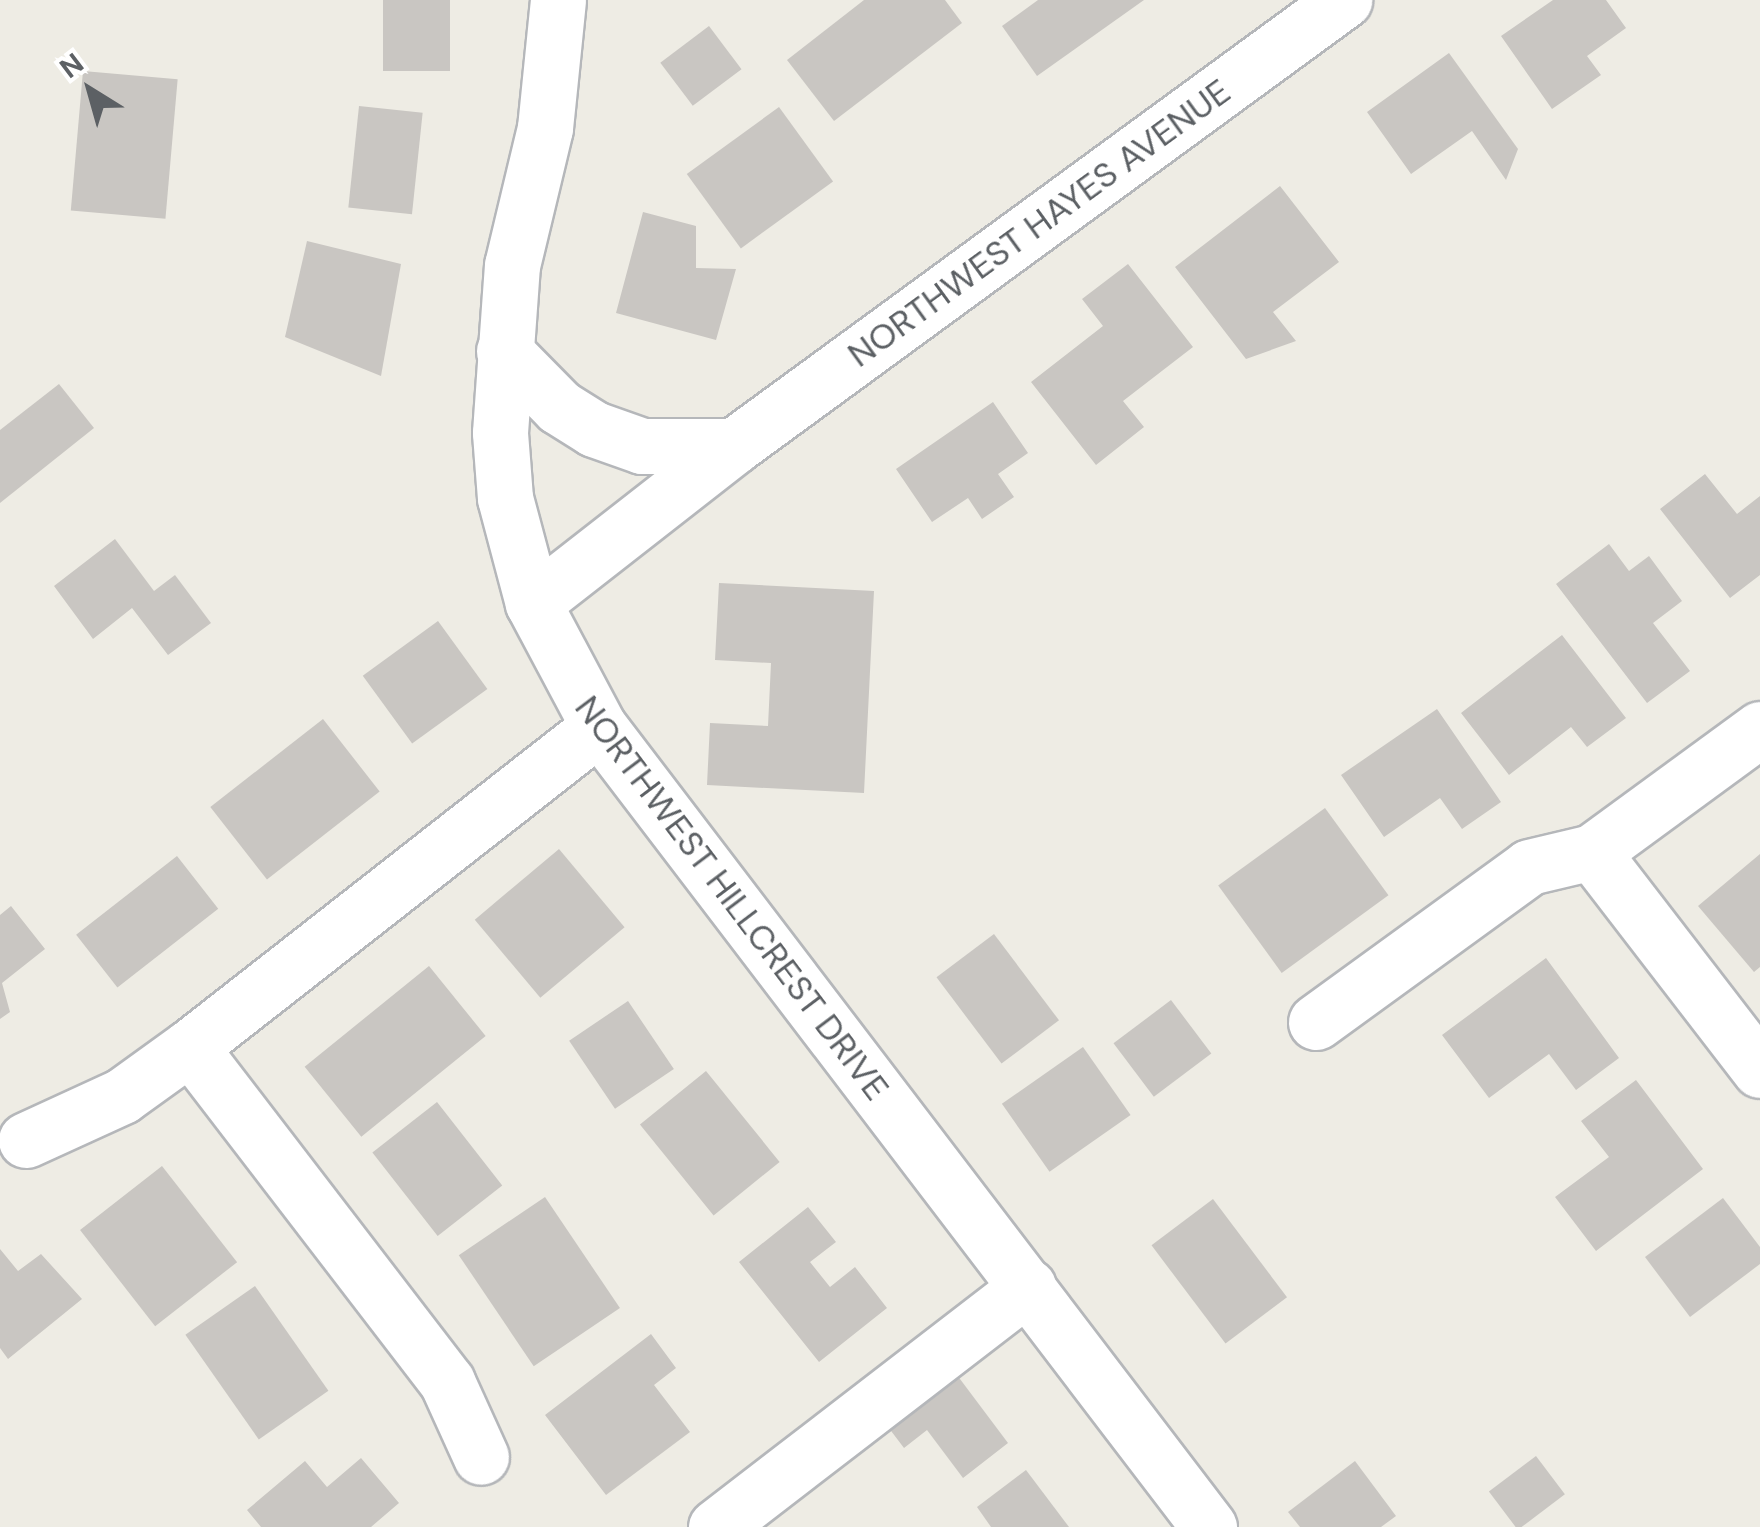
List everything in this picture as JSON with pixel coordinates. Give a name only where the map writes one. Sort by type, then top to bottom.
[{"type":"street","name":"NORTHWEST HILLCREST DRIVE","points":[[558,0],[546,128],[512,265],[504,351],[504,498],[533,603],[599,727],[1209,1527]]},
{"type":"street","name":"NORTHWEST HAYES AVENUE","points":[[533,603],[734,446],[1344,0]]},
{"type":"street","points":[[504,351],[559,407],[594,429],[642,446],[734,446]]},
{"type":"street","points":[[26,1140],[122,1096],[190,1047],[599,727]]},
{"type":"street","points":[[1316,1022],[1530,867],[1592,852],[1760,729]]},
{"type":"street","points":[[1592,852],[1760,1070]]},
{"type":"street","points":[[190,1047],[448,1382],[482,1456]]},
{"type":"street","points":[[716,1527],[1028,1287]]},
{"type":"building","points":[[383,0],[450,0],[450,71],[383,71]]},
{"type":"building","points":[[864,0],[945,0],[962,23],[834,121],[787,60]]},
{"type":"building","points":[[1038,0],[1144,0],[1037,76],[1002,26]]},
{"type":"building","points":[[1553,0],[1606,0],[1626,28],[1587,56],[1601,75],[1552,109],[1501,36]]},
{"type":"building","points":[[709,26],[741,69],[693,106],[660,63]]},
{"type":"building","points":[[1449,53],[1518,149],[1506,180],[1472,131],[1411,174],[1367,112]]},
{"type":"building","points":[[83,71],[178,79],[165,219],[71,210]]},
{"type":"building","points":[[359,106],[423,113],[412,214],[348,207]]},
{"type":"building","points":[[779,107],[833,181],[741,248],[687,174]]},
{"type":"building","points":[[1280,186],[1339,262],[1273,312],[1296,341],[1246,359],[1175,267]]},
{"type":"building","points":[[643,212],[696,226],[696,268],[736,269],[716,340],[616,313]]},
{"type":"building","points":[[307,241],[401,264],[381,376],[285,337]]},
{"type":"building","points":[[1128,264],[1193,347],[1123,401],[1144,427],[1096,465],[1031,382],[1103,326],[1082,299]]},
{"type":"building","points":[[59,384],[94,428],[0,503],[0,430]]},
{"type":"building","points":[[993,402],[1028,453],[998,474],[1014,497],[982,519],[968,498],[932,522],[896,469]]},
{"type":"building","points":[[1705,474],[1737,514],[1760,496],[1760,575],[1730,598],[1660,509]]},
{"type":"building","points":[[115,539],[154,591],[175,575],[211,623],[168,655],[132,608],[93,639],[54,586]]},
{"type":"building","points":[[1609,544],[1629,571],[1649,556],[1682,601],[1653,623],[1690,671],[1647,703],[1556,584]]},
{"type":"building","points":[[719,583],[874,591],[864,793],[707,785],[710,723],[768,726],[771,663],[715,660]]},
{"type":"building","points":[[438,621],[487,689],[412,744],[363,676]]},
{"type":"building","points":[[1562,635],[1626,718],[1587,747],[1571,727],[1509,775],[1461,713]]},
{"type":"building","points":[[1437,709],[1501,802],[1462,829],[1440,798],[1384,837],[1341,775]]},
{"type":"building","points":[[323,719],[380,791],[267,880],[210,807]]},
{"type":"building","points":[[1325,808],[1388,895],[1282,973],[1218,886]]},
{"type":"building","points":[[559,849],[625,927],[540,998],[475,920]]},
{"type":"building","points":[[1760,854],[1760,967],[1754,972],[1698,906]]},
{"type":"building","points":[[177,856],[218,909],[117,988],[76,935]]},
{"type":"building","points":[[11,906],[45,949],[2,983],[10,1012],[0,1019],[0,915]]},
{"type":"building","points":[[994,934],[1059,1020],[1001,1064],[936,977]]},
{"type":"building","points":[[1546,958],[1619,1058],[1576,1090],[1549,1054],[1489,1098],[1442,1035]]},
{"type":"building","points":[[429,966],[486,1036],[361,1137],[305,1067]]},
{"type":"building","points":[[1171,1000],[1211,1054],[1154,1097],[1113,1043]]},
{"type":"building","points":[[628,1001],[674,1069],[615,1109],[569,1041]]},
{"type":"building","points":[[1083,1047],[1131,1115],[1050,1172],[1002,1104]]},
{"type":"building","points":[[706,1071],[780,1162],[714,1215],[640,1124]]},
{"type":"building","points":[[1636,1080],[1703,1169],[1596,1251],[1555,1197],[1609,1157],[1581,1121]]},
{"type":"building","points":[[437,1102],[502,1186],[438,1236],[372,1152]]},
{"type":"building","points":[[162,1166],[237,1262],[155,1326],[80,1230]]},
{"type":"building","points":[[545,1197],[620,1308],[534,1366],[459,1255]]},
{"type":"building","points":[[1723,1198],[1760,1247],[1760,1264],[1690,1317],[1645,1257]]},
{"type":"building","points":[[1213,1199],[1287,1297],[1226,1344],[1152,1245]]},
{"type":"building","points":[[808,1207],[836,1242],[810,1262],[830,1287],[855,1267],[887,1308],[819,1362],[739,1262]]},
{"type":"building","points":[[0,1249],[18,1271],[41,1254],[82,1299],[8,1359],[0,1348]]},
{"type":"building","points":[[255,1286],[328,1391],[259,1440],[185,1335]]},
{"type":"building","points":[[651,1334],[676,1368],[654,1385],[690,1432],[606,1495],[545,1415]]},
{"type":"building","points":[[951,1367],[1008,1443],[963,1478],[927,1430],[904,1448],[882,1419]]},
{"type":"building","points":[[1536,1456],[1565,1494],[1522,1527],[1516,1527],[1489,1492]]},
{"type":"building","points":[[361,1458],[399,1503],[371,1527],[261,1527],[247,1510],[305,1461],[327,1487]]},
{"type":"building","points":[[1355,1461],[1396,1516],[1381,1527],[1300,1527],[1288,1512]]},
{"type":"building","points":[[1026,1470],[1069,1527],[991,1527],[977,1507]]}]
